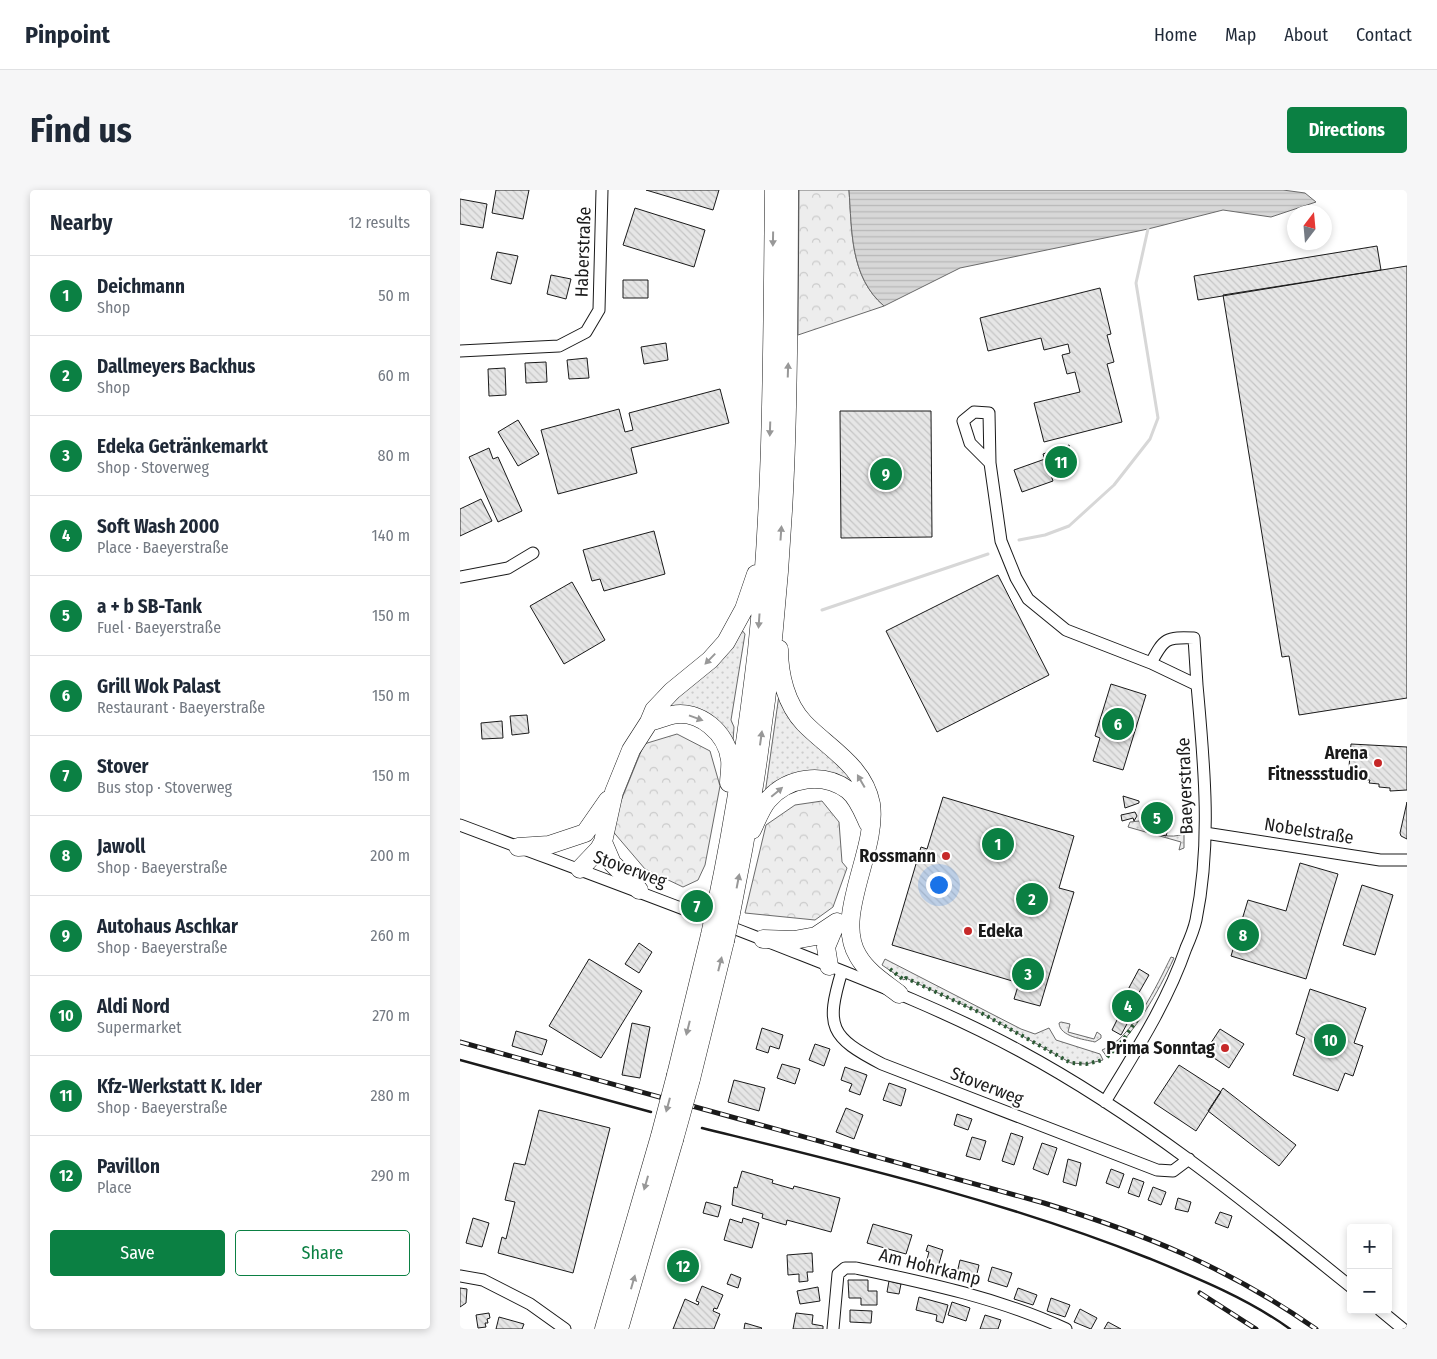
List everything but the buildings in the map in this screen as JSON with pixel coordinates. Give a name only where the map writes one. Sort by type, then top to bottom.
[{"type":"highway","points":[[726,856],[739,781],[757,649],[764,555],[772,381],[774,190]]},
{"type":"highway","points":[[744,848],[771,657],[778,581],[787,407],[789,190]]},
{"type":"highway","points":[[580,869],[599,849],[614,792],[632,750],[654,710],[672,691],[710,660],[726,642],[744,609],[764,555]]},
{"type":"highway","points":[[778,581],[779,661],[790,703],[803,722],[851,765],[864,784],[871,804],[866,857],[854,895],[850,933],[835,968]]},
{"type":"highway","points":[[649,722],[673,715],[693,716],[710,724],[724,741],[730,759],[724,910]]},
{"type":"highway","points":[[619,1329],[724,910],[744,848],[768,799],[782,787],[807,778],[828,782],[848,791],[860,806],[870,828]]},
{"type":"highway","points":[[580,869],[578,854],[585,833],[614,792]]},
{"type":"highway","points":[[518,847],[549,845],[585,833]]},
{"type":"highway","points":[[602,842],[612,863],[639,890]]},
{"type":"highway","points":[[835,968],[826,947],[836,922],[854,895]]},
{"type":"highway","points":[[763,939],[794,940],[816,936],[836,922]]},
{"type":"highway","points":[[850,933],[857,955],[868,970],[900,994]]},
{"type":"highway","points":[[604,1329],[667,1138]]},
{"type":"street","name":"Haberstraße","points":[[460,351],[559,346],[586,332],[599,310],[602,190]]},
{"type":"street","points":[[990,463],[1001,541],[1016,578],[1028,599],[1066,630],[1151,663],[1197,685]]},
{"type":"street","points":[[460,577],[508,568],[533,553]]},
{"type":"street","name":"Baeyerstraße","points":[[1105,1102],[1156,1016],[1182,961],[1196,921],[1204,863],[1206,803],[1194,638],[1170,637],[1161,644],[1151,663]]},
{"type":"street","name":"Stoverweg","points":[[460,825],[639,890],[900,994],[1020,1051],[1105,1102],[1189,1159],[1347,1284]]},
{"type":"street","name":"Nobelstraße","points":[[1205,833],[1380,860],[1407,860]]},
{"type":"street","name":"Stoverweg","points":[[835,968],[832,1007],[833,1021],[838,1033],[854,1050],[882,1064],[1158,1170],[1173,1171],[1189,1159]]},
{"type":"street","name":"Am Hohrkamp","points":[[833,1329],[838,1274],[845,1268],[856,1268],[939,1285],[1006,1305],[1066,1329]]},
{"type":"street","points":[[460,1276],[483,1280],[530,1304],[565,1329]]},
{"type":"street","points":[[1385,1314],[1403,1329]]},
{"type":"green space","points":[[799,190],[849,190],[852,237],[859,267],[873,294],[884,306],[798,335]]},
{"type":"green space","points":[[741,629],[745,634],[731,720],[734,727],[733,741],[664,707]]},
{"type":"green space","points":[[779,695],[837,759],[865,797],[832,776],[765,794]]},
{"type":"green space","points":[[677,734],[710,751],[720,786],[705,865],[698,880],[683,887],[645,869],[610,828],[644,744]]},
{"type":"green space","points":[[822,801],[839,822],[842,862],[847,868],[833,907],[815,920],[745,913],[766,825],[795,805]]},
{"type":"green space","points":[[1139,821],[1144,830],[1169,836],[1184,834],[1184,848],[1179,850],[1181,842],[1128,827],[1130,822]]},
{"type":"green space","points":[[1171,957],[1174,958],[1161,984],[1137,1024],[1107,1057],[1102,1050],[1113,1044],[1133,1023],[1151,996]]},
{"type":"green space","points":[[885,959],[1021,1029],[1035,1034],[1049,1028],[1056,1040],[1100,1054],[1103,1060],[1086,1064],[1071,1063],[983,1014],[906,978],[904,980],[882,965]]},
{"type":"green space","points":[[1059,1023],[1070,1024],[1068,1032],[1094,1039],[1097,1032],[1101,1035],[1101,1038],[1095,1042],[1073,1037],[1060,1028]]},
{"type":"shaded area","points":[[849,190],[1283,190],[1305,193],[1316,202],[1307,205],[1287,205],[1287,212],[1271,217],[1223,210],[1148,229],[960,268],[884,306],[865,281],[859,267],[852,237]]},
{"type":"waterway","points":[[1019,540],[1045,535],[1069,526],[1114,485],[1150,439],[1158,418],[1136,283],[1148,229]]},
{"type":"waterway","points":[[822,610],[988,554]]},
{"type":"railway","points":[[460,1042],[1044,1203],[1117,1227],[1152,1240],[1218,1270],[1283,1307],[1316,1329]]},
{"type":"railway","points":[[1200,1293],[1256,1329]]},
{"type":"hedge","points":[[890,969],[904,980],[906,978],[983,1014],[1071,1063],[1086,1064],[1103,1060]]},
{"type":"hedge","points":[[1107,1057],[1121,1043],[1145,1008]]},
{"type":"wall","points":[[460,1060],[651,1112]]},
{"type":"wall","points":[[702,1128],[928,1185],[1039,1219],[1185,1273],[1257,1308],[1290,1329]]},
{"type":"place","name":"Kfz-Werkstatt K. Ider","points":[[1061,462]]},
{"type":"place","name":"Autohaus Aschkar","points":[[886,474]]},
{"type":"place","name":"Grill Wok Palast","points":[[1118,724]]},
{"type":"place","name":"Arena Fitnessstudio","points":[[1378,763]]},
{"type":"place","name":"a + b SB-Tank","points":[[1157,818]]},
{"type":"place","name":"Deichmann","points":[[998,844]]},
{"type":"place","name":"Rossmann","points":[[946,856]]},
{"type":"place","name":"Dallmeyers Backhus","points":[[1032,899]]},
{"type":"place","name":"Stover","points":[[697,906]]},
{"type":"place","name":"Edeka","points":[[968,931]]},
{"type":"place","name":"Jawoll","points":[[1243,935]]},
{"type":"place","name":"Edeka Getränkemarkt","points":[[1028,974]]},
{"type":"place","name":"Soft Wash 2000","points":[[1128,1006]]},
{"type":"place","name":"Aldi Nord","points":[[1330,1040]]},
{"type":"place","name":"Prima Sonntag","points":[[1225,1048]]},
{"type":"place","name":"Pavillon","points":[[683,1266]]}]
